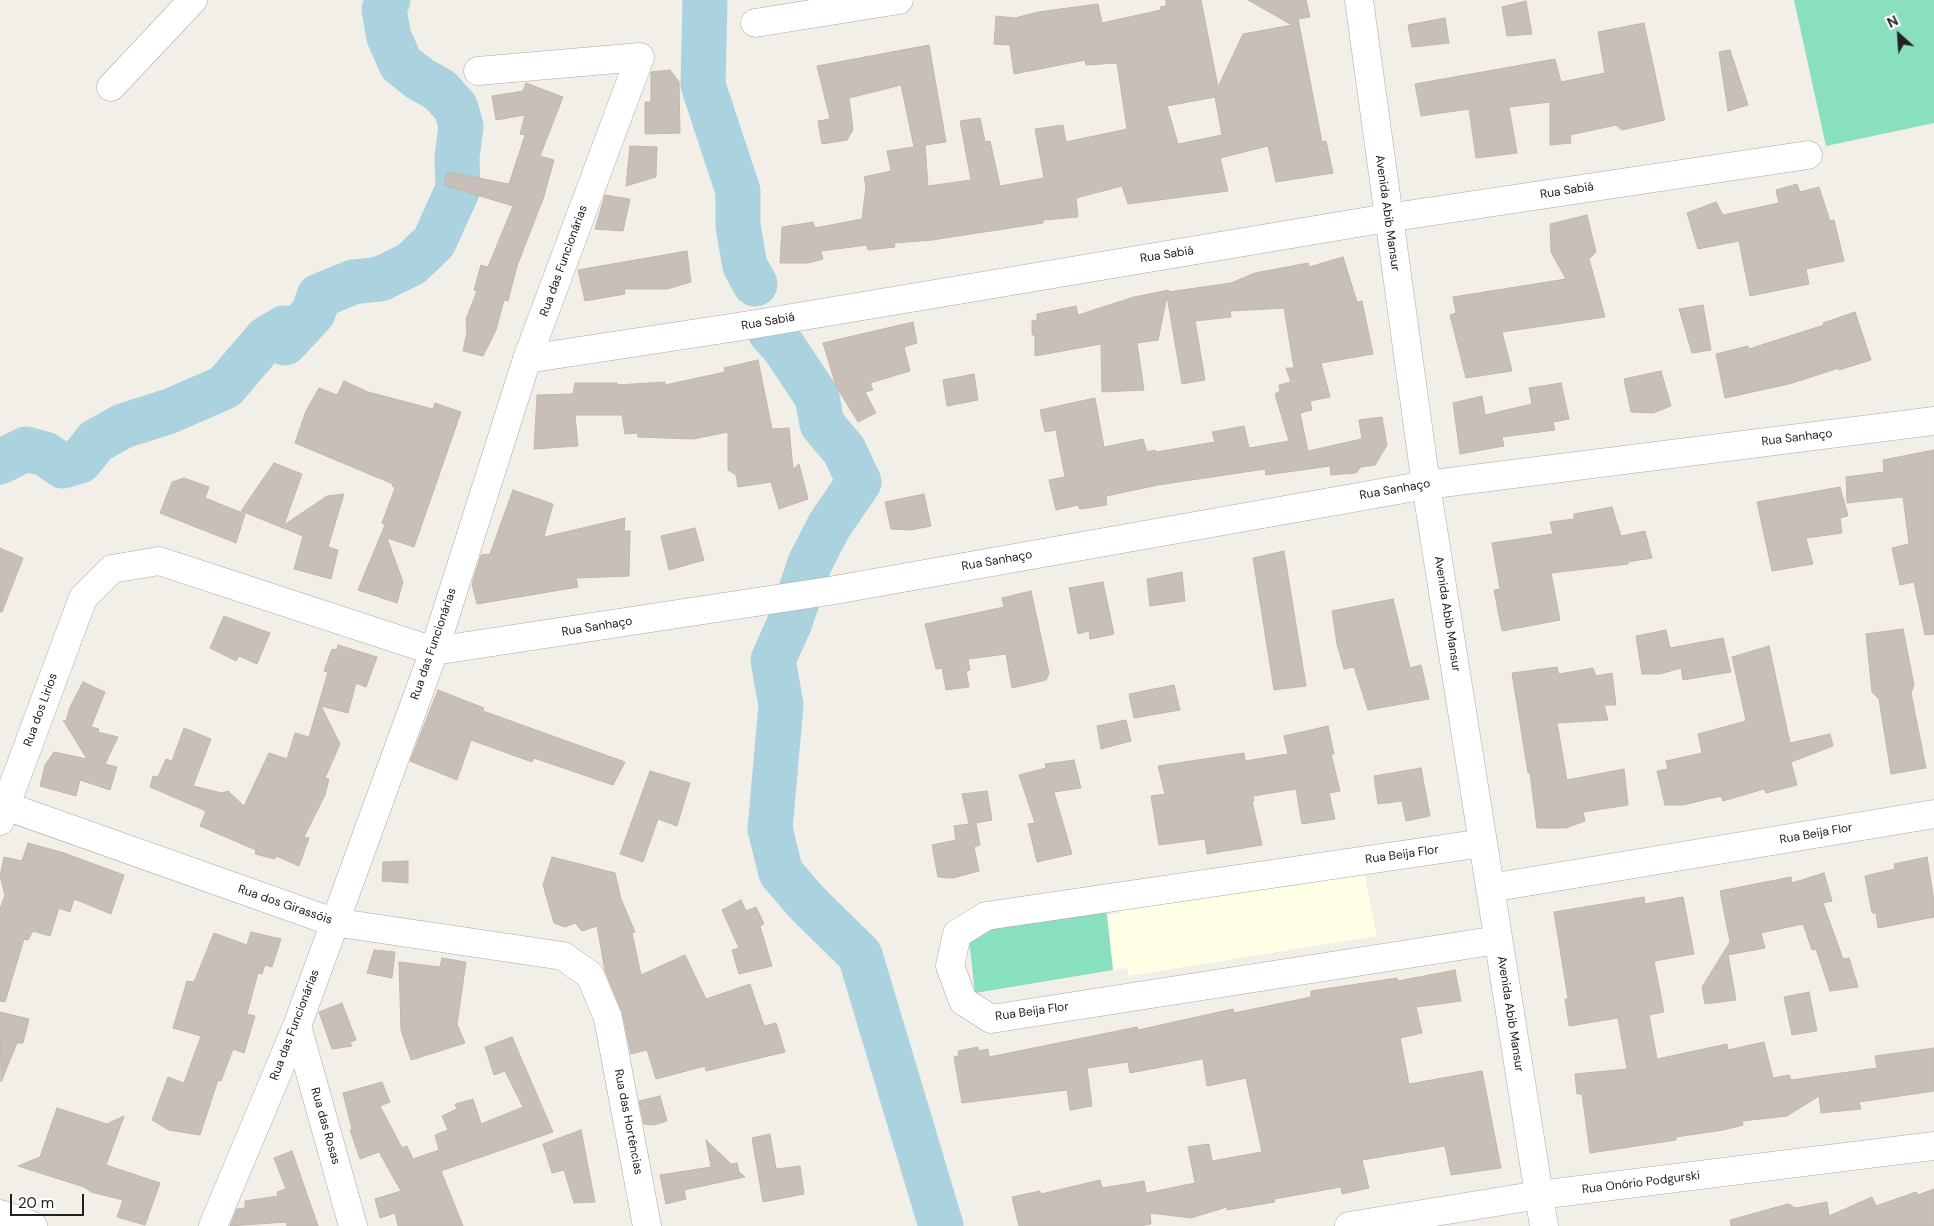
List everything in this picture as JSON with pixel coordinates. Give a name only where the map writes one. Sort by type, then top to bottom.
[{"type":"street","points":[[111,87],[193,0]]},
{"type":"street","points":[[755,23],[899,0]]},
{"type":"street","name":"Avenida Abib Mansur","points":[[1359,0],[1387,218],[1426,485],[1544,1226]]},
{"type":"street","name":"Rua das Funcionárias","points":[[213,1226],[296,1026],[434,651],[527,359],[640,57],[478,71]]},
{"type":"street","name":"Rua Sabiá","points":[[527,359],[750,325],[1387,218],[1808,155]]},
{"type":"street","name":"Rua Sanhaço","points":[[83,598],[112,569],[159,561],[434,651],[829,591],[1426,485],[1934,421]]},
{"type":"street","name":"Rua dos Lirios","points":[[2,811],[83,598]]},
{"type":"street","name":"Rua dos Girassóis","points":[[2,811],[333,922],[563,956],[590,975],[608,1018]]},
{"type":"street","name":"Rua Beija Flor","points":[[1490,888],[1934,814]]},
{"type":"street","name":"Rua Beija Flor","points":[[1483,843],[986,916],[957,934],[950,966],[963,1001],[991,1020],[1498,940]]},
{"type":"street","name":"Rua das Hortências","points":[[608,1018],[648,1226]]},
{"type":"street","name":"Rua das Rosas","points":[[296,1026],[353,1226]]},
{"type":"street","name":"Rua Onório Podgurski","points":[[1349,1226],[1539,1195],[1934,1146]]},
{"type":"street","points":[[0,1214],[33,1226]]},
{"type":"shaded area","points":[[1363,868],[1377,936],[1128,976],[1128,968],[1113,970],[1107,916],[1120,913],[1120,906],[1301,885],[1300,876]]},
{"type":"green space","points":[[1794,0],[1934,0],[1934,123],[1826,146]]},
{"type":"green space","points":[[1106,907],[1113,970],[975,993],[968,930]]},
{"type":"building","points":[[1166,0],[1201,0],[1218,87],[1243,34],[1292,25],[1248,0],[1306,0],[1310,17],[1298,19],[1322,142],[1326,141],[1333,173],[1276,182],[1268,146],[1220,158],[1228,191],[1128,204],[1122,186],[1076,198],[1078,217],[1043,220],[1043,223],[932,240],[894,243],[895,247],[868,250],[867,245],[821,251],[823,259],[808,263],[780,263],[782,227],[813,222],[815,228],[862,219],[866,186],[864,177],[891,171],[887,151],[914,147],[901,85],[849,98],[853,130],[847,140],[822,144],[818,121],[830,119],[817,66],[929,45],[946,142],[925,145],[928,186],[971,180],[960,121],[980,118],[985,142],[990,141],[1000,186],[1044,178],[1035,129],[1063,125],[1066,142],[1127,129],[1117,63],[1086,65],[1085,60],[1014,74],[1010,45],[994,44],[996,16],[1015,18],[1038,12],[1098,4],[1102,23],[1161,10],[1160,7],[1166,6]],"holes":[[[1215,97],[1222,135],[1178,144],[1167,106]]]},
{"type":"building","points":[[1526,1],[1532,34],[1507,36],[1502,7]]},
{"type":"building","points":[[1445,18],[1449,43],[1412,47],[1408,25]]},
{"type":"building","points":[[1644,23],[1665,120],[1622,130],[1616,125],[1570,135],[1571,143],[1550,145],[1550,102],[1509,107],[1517,153],[1476,158],[1469,109],[1421,116],[1415,84],[1555,59],[1561,82],[1605,73],[1598,32]]},
{"type":"building","points":[[1730,50],[1748,105],[1728,111],[1719,52]]},
{"type":"building","points":[[670,70],[679,82],[680,133],[645,134],[645,102],[651,102],[651,72]]},
{"type":"building","points":[[526,83],[563,97],[540,156],[554,160],[543,199],[517,266],[508,301],[504,300],[496,330],[483,356],[463,351],[467,332],[466,319],[477,291],[474,290],[481,265],[488,267],[513,206],[444,185],[447,172],[509,184],[525,135],[520,134],[525,115],[496,120],[492,96],[523,91]]},
{"type":"building","points":[[630,146],[657,147],[656,177],[626,186]]},
{"type":"building","points":[[1797,184],[1800,192],[1819,187],[1830,221],[1834,220],[1844,261],[1806,269],[1809,284],[1750,296],[1739,241],[1698,249],[1687,213],[1716,202],[1723,215],[1779,203],[1776,190]]},
{"type":"building","points":[[605,195],[630,199],[623,231],[595,229]]},
{"type":"building","points":[[1587,215],[1596,252],[1589,259],[1605,317],[1502,332],[1512,371],[1466,378],[1450,315],[1456,313],[1453,297],[1566,279],[1551,252],[1550,224]]},
{"type":"building","points":[[687,251],[691,282],[667,289],[624,289],[625,294],[585,301],[578,270]]},
{"type":"building","points":[[1343,257],[1357,302],[1362,301],[1373,354],[1321,363],[1330,397],[1310,401],[1312,410],[1300,413],[1308,451],[1362,439],[1359,420],[1382,417],[1387,445],[1375,465],[1361,467],[1356,473],[1331,475],[1330,466],[1266,475],[1265,469],[1158,485],[1106,496],[1107,505],[1080,509],[1078,505],[1056,510],[1049,480],[1065,477],[1056,430],[1045,432],[1040,410],[1095,398],[1104,447],[1143,439],[1147,452],[1155,450],[1156,452],[1215,442],[1212,432],[1244,426],[1249,448],[1289,441],[1275,394],[1280,391],[1279,385],[1291,382],[1286,368],[1294,368],[1284,308],[1230,311],[1231,317],[1195,321],[1205,380],[1182,384],[1167,296],[1158,340],[1137,343],[1144,390],[1102,392],[1101,344],[1035,356],[1035,337],[1032,334],[1032,321],[1037,320],[1037,314],[1076,306],[1078,315],[1134,297],[1169,290],[1168,292],[1231,283],[1255,273],[1308,263],[1309,267]]},
{"type":"building","points":[[1703,305],[1711,350],[1692,353],[1679,309]]},
{"type":"building","points":[[1855,312],[1871,360],[1789,384],[1725,398],[1716,354],[1748,346],[1749,349],[1824,325],[1823,323]]},
{"type":"building","points":[[913,322],[917,343],[904,347],[910,371],[870,383],[873,390],[865,392],[876,413],[858,422],[836,386],[823,343]]},
{"type":"building","points":[[758,360],[772,429],[789,428],[793,469],[799,464],[808,499],[779,509],[771,482],[738,487],[736,475],[728,470],[728,432],[693,439],[638,437],[637,433],[625,434],[622,415],[575,415],[578,446],[534,449],[537,395],[573,394],[575,383],[617,383],[617,385],[665,382],[665,385],[725,372],[724,368]]},
{"type":"building","points":[[1661,371],[1671,406],[1653,413],[1631,412],[1624,379]]},
{"type":"building","points":[[974,374],[978,400],[947,406],[943,380]]},
{"type":"building","points":[[344,381],[368,392],[433,409],[435,403],[461,412],[414,547],[387,538],[403,582],[397,603],[358,590],[385,525],[382,523],[395,488],[392,486],[393,484],[295,443],[306,411],[319,388],[337,395]]},
{"type":"building","points":[[1561,383],[1569,419],[1553,422],[1555,430],[1502,437],[1504,446],[1460,454],[1453,403],[1482,396],[1485,415],[1532,404],[1529,388]]},
{"type":"building","points":[[1934,450],[1934,634],[1925,635],[1914,582],[1900,585],[1892,548],[1909,544],[1903,497],[1847,503],[1846,477],[1884,472],[1883,460]]},
{"type":"building","points":[[274,463],[302,474],[284,525],[327,496],[344,494],[328,547],[338,550],[331,579],[294,569],[303,536],[241,511]]},
{"type":"building","points":[[184,478],[209,487],[205,498],[245,514],[236,543],[160,513],[172,482]]},
{"type":"building","points":[[1840,487],[1848,516],[1840,518],[1842,533],[1806,538],[1813,564],[1772,571],[1757,502]]},
{"type":"building","points":[[513,490],[553,504],[544,537],[625,518],[624,531],[630,531],[629,576],[576,578],[578,587],[477,604],[472,584],[481,555],[490,554]]},
{"type":"building","points":[[924,494],[931,526],[911,530],[891,529],[885,502]]},
{"type":"building","points":[[1612,507],[1621,536],[1645,531],[1652,558],[1628,562],[1628,564],[1551,573],[1560,620],[1502,631],[1494,590],[1500,589],[1492,543],[1553,534],[1550,522],[1574,519],[1574,514]]},
{"type":"building","points":[[695,528],[704,560],[669,570],[661,536]]},
{"type":"building","points":[[0,548],[23,558],[2,612],[0,612]]},
{"type":"building","points":[[1284,551],[1306,686],[1274,690],[1253,558]]},
{"type":"building","points":[[1182,572],[1185,601],[1150,606],[1147,579]]},
{"type":"building","points":[[1103,582],[1114,634],[1090,639],[1089,631],[1078,634],[1069,588]]},
{"type":"building","points":[[1031,591],[1049,673],[1046,680],[1012,688],[1006,654],[968,659],[970,670],[966,671],[969,687],[946,690],[942,668],[936,669],[925,624],[1004,607],[1002,598]]},
{"type":"building","points":[[1393,599],[1410,668],[1421,665],[1429,699],[1368,710],[1354,667],[1344,669],[1337,644],[1332,611]]},
{"type":"building","points":[[224,616],[270,633],[257,664],[239,656],[236,661],[210,648]]},
{"type":"building","points":[[1903,629],[1914,685],[1911,693],[1926,768],[1891,774],[1879,699],[1872,692],[1866,634]]},
{"type":"building","points":[[1666,630],[1670,648],[1723,638],[1731,672],[1683,680],[1681,668],[1660,674],[1642,674],[1636,636]]},
{"type":"building","points":[[338,645],[377,657],[366,687],[356,683],[348,713],[321,706],[340,744],[325,778],[329,779],[325,795],[304,837],[309,838],[299,866],[276,856],[275,859],[255,854],[256,850],[200,826],[206,811],[150,787],[153,776],[158,777],[166,759],[172,761],[184,728],[211,739],[193,786],[222,793],[228,791],[244,806],[269,753],[287,759],[295,733],[309,737],[328,672],[324,671],[332,649],[337,650]]},
{"type":"building","points":[[1769,646],[1790,743],[1830,734],[1833,746],[1791,762],[1797,785],[1766,793],[1764,789],[1723,801],[1721,796],[1683,805],[1665,805],[1657,771],[1668,769],[1666,761],[1702,753],[1698,734],[1746,721],[1732,657]]},
{"type":"building","points":[[1557,667],[1559,674],[1593,668],[1596,676],[1612,673],[1616,705],[1604,705],[1608,720],[1557,723],[1567,780],[1624,769],[1628,805],[1583,812],[1585,821],[1566,828],[1537,828],[1530,773],[1528,773],[1512,673]]},
{"type":"building","points":[[83,682],[105,692],[91,727],[99,729],[98,732],[118,737],[105,764],[117,767],[110,790],[80,780],[76,796],[40,786],[45,765],[54,752],[87,759],[63,720],[66,721],[70,707]]},
{"type":"building","points":[[1174,685],[1180,710],[1134,718],[1129,694]]},
{"type":"building","points":[[438,690],[484,708],[483,711],[625,762],[613,785],[534,758],[532,762],[471,740],[457,780],[410,761]]},
{"type":"building","points":[[1126,720],[1131,741],[1101,749],[1097,726]]},
{"type":"building","points":[[1328,726],[1334,754],[1331,754],[1340,791],[1329,793],[1335,819],[1302,824],[1296,789],[1253,796],[1254,801],[1252,801],[1262,845],[1207,854],[1205,839],[1159,845],[1151,796],[1165,794],[1158,766],[1244,753],[1245,761],[1288,754],[1284,736]]},
{"type":"building","points":[[1074,760],[1081,788],[1054,792],[1072,854],[1037,862],[1028,824],[1035,823],[1019,775],[1046,768],[1045,764]]},
{"type":"building","points":[[1421,768],[1430,816],[1406,821],[1402,801],[1378,804],[1374,776]]},
{"type":"building","points":[[650,771],[690,783],[677,826],[658,819],[643,862],[620,854]]},
{"type":"building","points":[[987,791],[992,820],[976,823],[980,845],[974,847],[979,871],[953,878],[938,877],[932,845],[956,840],[954,826],[969,824],[962,794]]},
{"type":"building","points":[[28,843],[64,853],[124,875],[111,914],[74,899],[70,912],[59,908],[50,936],[33,931],[28,940],[24,939],[5,1002],[0,1001],[0,909],[5,895],[0,876],[4,857],[22,861]]},
{"type":"building","points":[[552,857],[615,873],[621,899],[635,932],[632,933],[641,975],[685,955],[706,999],[750,984],[764,1026],[776,1023],[785,1052],[706,1071],[705,1066],[656,1079],[647,1050],[631,1054],[622,1012],[605,971],[597,926],[582,931],[575,923],[565,927],[554,923],[543,885]]},
{"type":"building","points":[[1927,857],[1934,901],[1934,917],[1878,928],[1876,913],[1872,913],[1865,876],[1895,869],[1894,864]]},
{"type":"building","points":[[408,861],[408,883],[382,881],[383,862]]},
{"type":"building","points":[[1824,873],[1832,901],[1823,903],[1843,959],[1849,958],[1858,987],[1830,991],[1816,949],[1812,950],[1803,924],[1761,933],[1765,948],[1728,955],[1736,1000],[1705,1004],[1702,987],[1730,942],[1720,891],[1791,877],[1792,883]]},
{"type":"building","points":[[1644,897],[1645,904],[1683,897],[1694,954],[1654,961],[1664,1012],[1649,1015],[1657,1059],[1727,1044],[1728,1050],[1764,1042],[1773,1078],[1789,1075],[1791,1080],[1877,1068],[1875,1056],[1934,1048],[1934,1091],[1859,1102],[1861,1109],[1821,1113],[1819,1096],[1787,1116],[1742,1121],[1743,1125],[1676,1137],[1676,1140],[1590,1153],[1582,1094],[1577,1094],[1575,1074],[1627,1069],[1618,1018],[1569,1026],[1565,999],[1568,999],[1554,912]]},
{"type":"building","points":[[741,900],[746,911],[756,907],[764,924],[760,926],[772,966],[739,974],[732,950],[739,948],[722,910]]},
{"type":"building","points":[[251,932],[281,939],[272,967],[265,965],[262,974],[258,973],[247,1014],[255,1016],[244,1053],[233,1049],[221,1081],[218,1080],[200,1135],[169,1130],[152,1120],[168,1077],[184,1083],[201,1036],[173,1028],[187,981],[194,982],[214,933],[247,945]]},
{"type":"building","points":[[374,950],[395,952],[392,978],[367,973]]},
{"type":"building","points":[[442,958],[466,962],[457,1024],[465,1043],[411,1060],[401,1030],[399,962],[440,967]]},
{"type":"building","points":[[1455,970],[1461,1001],[1416,1007],[1422,1033],[1400,1038],[1409,1084],[1482,1071],[1501,1168],[1451,1175],[1445,1146],[1362,1160],[1369,1188],[1342,1194],[1341,1187],[1274,1199],[1275,1202],[1227,1210],[1227,1207],[1191,1218],[1150,1213],[1151,1224],[1140,1226],[1019,1226],[1012,1197],[1040,1191],[1041,1194],[1100,1180],[1102,1188],[1144,1181],[1146,1193],[1195,1183],[1188,1147],[1209,1144],[1212,1161],[1262,1152],[1246,1078],[1207,1086],[1203,1059],[1130,1073],[1128,1062],[1087,1068],[1092,1106],[1070,1110],[1067,1090],[962,1103],[954,1057],[959,1056],[958,1051],[978,1047],[979,1051],[988,1049],[989,1057],[1137,1027],[1138,1030],[1233,1009],[1234,1013],[1311,997],[1311,991],[1397,978],[1398,981]]},
{"type":"building","points":[[1809,992],[1817,1031],[1792,1035],[1784,997]]},
{"type":"building","points":[[342,1003],[356,1040],[350,1042],[352,1046],[332,1049],[319,1012]]},
{"type":"building","points":[[0,1012],[29,1019],[23,1043],[17,1043],[1,1082]]},
{"type":"building","points":[[512,1037],[553,1132],[441,1171],[463,1226],[398,1226],[395,1213],[380,1218],[375,1199],[401,1191],[379,1152],[360,1159],[350,1130],[352,1129],[343,1093],[382,1082],[390,1102],[380,1106],[402,1148],[407,1146],[413,1159],[439,1150],[435,1135],[448,1130],[442,1116],[457,1109],[455,1104],[473,1099],[481,1124],[523,1107],[505,1071],[494,1075],[485,1047]]},
{"type":"building","points":[[660,1096],[667,1121],[654,1125],[644,1124],[639,1101]]},
{"type":"building","points":[[57,1108],[107,1124],[124,1116],[106,1165],[160,1183],[145,1225],[117,1217],[123,1200],[91,1192],[84,1187],[18,1166],[40,1157]]},
{"type":"building","points":[[581,1130],[595,1202],[574,1203],[564,1170],[552,1173],[543,1144]]},
{"type":"building","points":[[770,1134],[776,1169],[800,1166],[804,1194],[763,1202],[752,1138]]},
{"type":"building","points":[[706,1140],[731,1164],[737,1163],[739,1172],[745,1177],[684,1190],[686,1199],[666,1204],[660,1175],[711,1167]]},
{"type":"building","points":[[292,1151],[318,1226],[287,1226],[286,1222],[230,1226],[237,1209],[245,1208],[245,1201],[278,1196],[277,1192],[286,1189],[274,1158]]},
{"type":"building","points":[[1934,1189],[1934,1226],[1731,1226],[1730,1220],[1788,1204],[1796,1208],[1827,1202],[1829,1216],[1872,1197],[1876,1206],[1916,1192],[1918,1195]]},
{"type":"waterway","points":[[0,462],[26,449],[45,454],[63,466],[80,461],[96,441],[123,426],[170,411],[225,387],[266,339],[284,328],[285,343],[313,313],[319,296],[353,282],[380,279],[411,264],[434,242],[458,189],[457,158],[461,126],[456,108],[440,90],[420,79],[401,64],[389,37],[384,10],[388,0]]},
{"type":"waterway","points":[[705,0],[703,85],[738,191],[738,226],[745,266],[755,284]]},
{"type":"waterway","points":[[770,332],[783,346],[817,397],[822,424],[844,450],[859,482],[829,526],[810,563],[790,622],[773,660],[781,705],[770,829],[781,873],[808,904],[860,955],[941,1226]]}]
